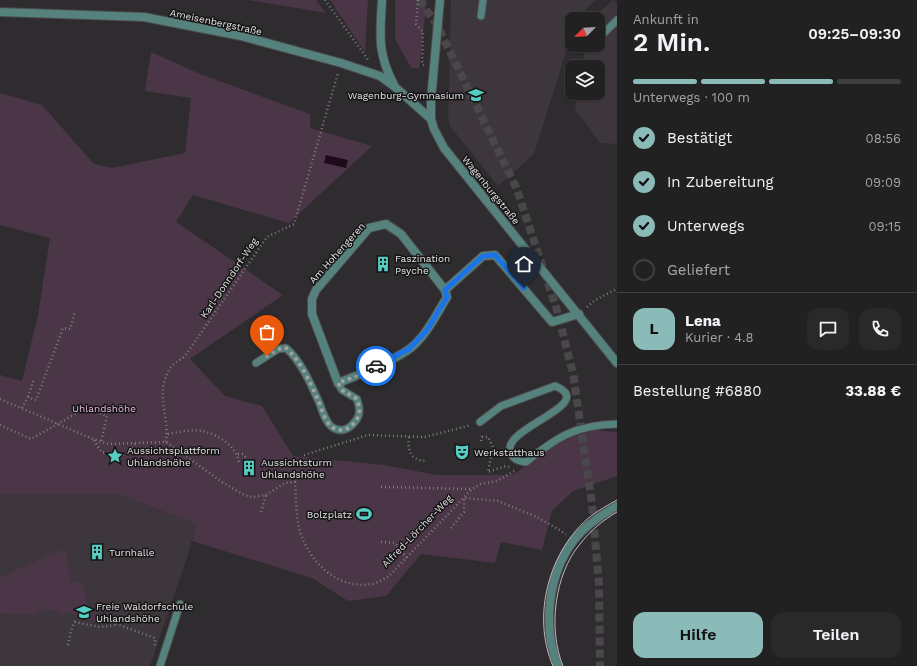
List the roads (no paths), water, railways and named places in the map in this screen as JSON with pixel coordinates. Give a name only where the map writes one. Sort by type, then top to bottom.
[{"type":"street","points":[[382,0],[381,52],[388,73],[395,87]]},
{"type":"street","name":"Wagenburgstraße","points":[[440,0],[431,100],[431,119],[434,129],[444,148],[617,363]]},
{"type":"street","name":"Ameisenbergstraße","points":[[0,12],[144,17],[241,36],[341,63],[380,76],[395,87],[431,119]]},
{"type":"street","name":"Am Hohengeren","points":[[338,383],[312,314],[312,299],[316,290],[369,228],[386,224],[401,234],[445,290]]},
{"type":"street","points":[[338,383],[357,376],[409,349],[427,330],[447,297],[445,290],[483,256],[495,255],[552,322],[578,314]]},
{"type":"street","points":[[558,666],[552,649],[550,637],[552,597],[556,576],[566,552],[574,540],[594,521],[617,506]]},
{"type":"lane","points":[[481,16],[483,0]]},
{"type":"lane","points":[[605,31],[617,20]]},
{"type":"lane","points":[[256,363],[278,349],[286,348],[294,355],[318,399],[331,427],[346,430],[352,426],[358,417],[360,409],[357,399],[342,390],[338,383]]},
{"type":"lane","points":[[480,422],[501,406],[555,386],[562,389],[565,394],[565,402],[560,409],[522,431],[513,439],[509,448],[511,456],[517,460],[526,462],[554,440],[571,432],[595,424],[617,424]]},
{"type":"lane","points":[[160,666],[180,604]]},
{"type":"tunnel","points":[[419,0],[436,23],[516,187],[556,307],[573,373],[592,504],[599,584],[600,666]]},
{"type":"tram line","points":[[553,666],[547,647],[544,626],[544,606],[548,585],[555,565],[564,547],[576,530],[591,516],[617,500]]},
{"type":"tram line","points":[[563,666],[558,652],[555,620],[556,603],[564,571],[571,557],[584,539],[597,526],[617,512]]},
{"type":"place","name":"Wagenburg-Gymnasium","points":[[476,95]]},
{"type":"place","name":"Faszination Psyche","points":[[383,264]]},
{"type":"place","name":"Werkstatthaus","points":[[462,452]]},
{"type":"place","name":"Aussichtsplattform Uhlandshöhe","points":[[115,456]]},
{"type":"place","name":"Aussichtsturm Uhlandshöhe","points":[[249,468]]},
{"type":"place","name":"Bolzplatz","points":[[364,514]]},
{"type":"place","name":"Turnhalle","points":[[97,552]]},
{"type":"place","name":"Freie Waldorfschule Uhlandshöhe","points":[[84,612]]},
{"type":"park label","name":"Uhlandshöhe","points":[[104,408]]}]
